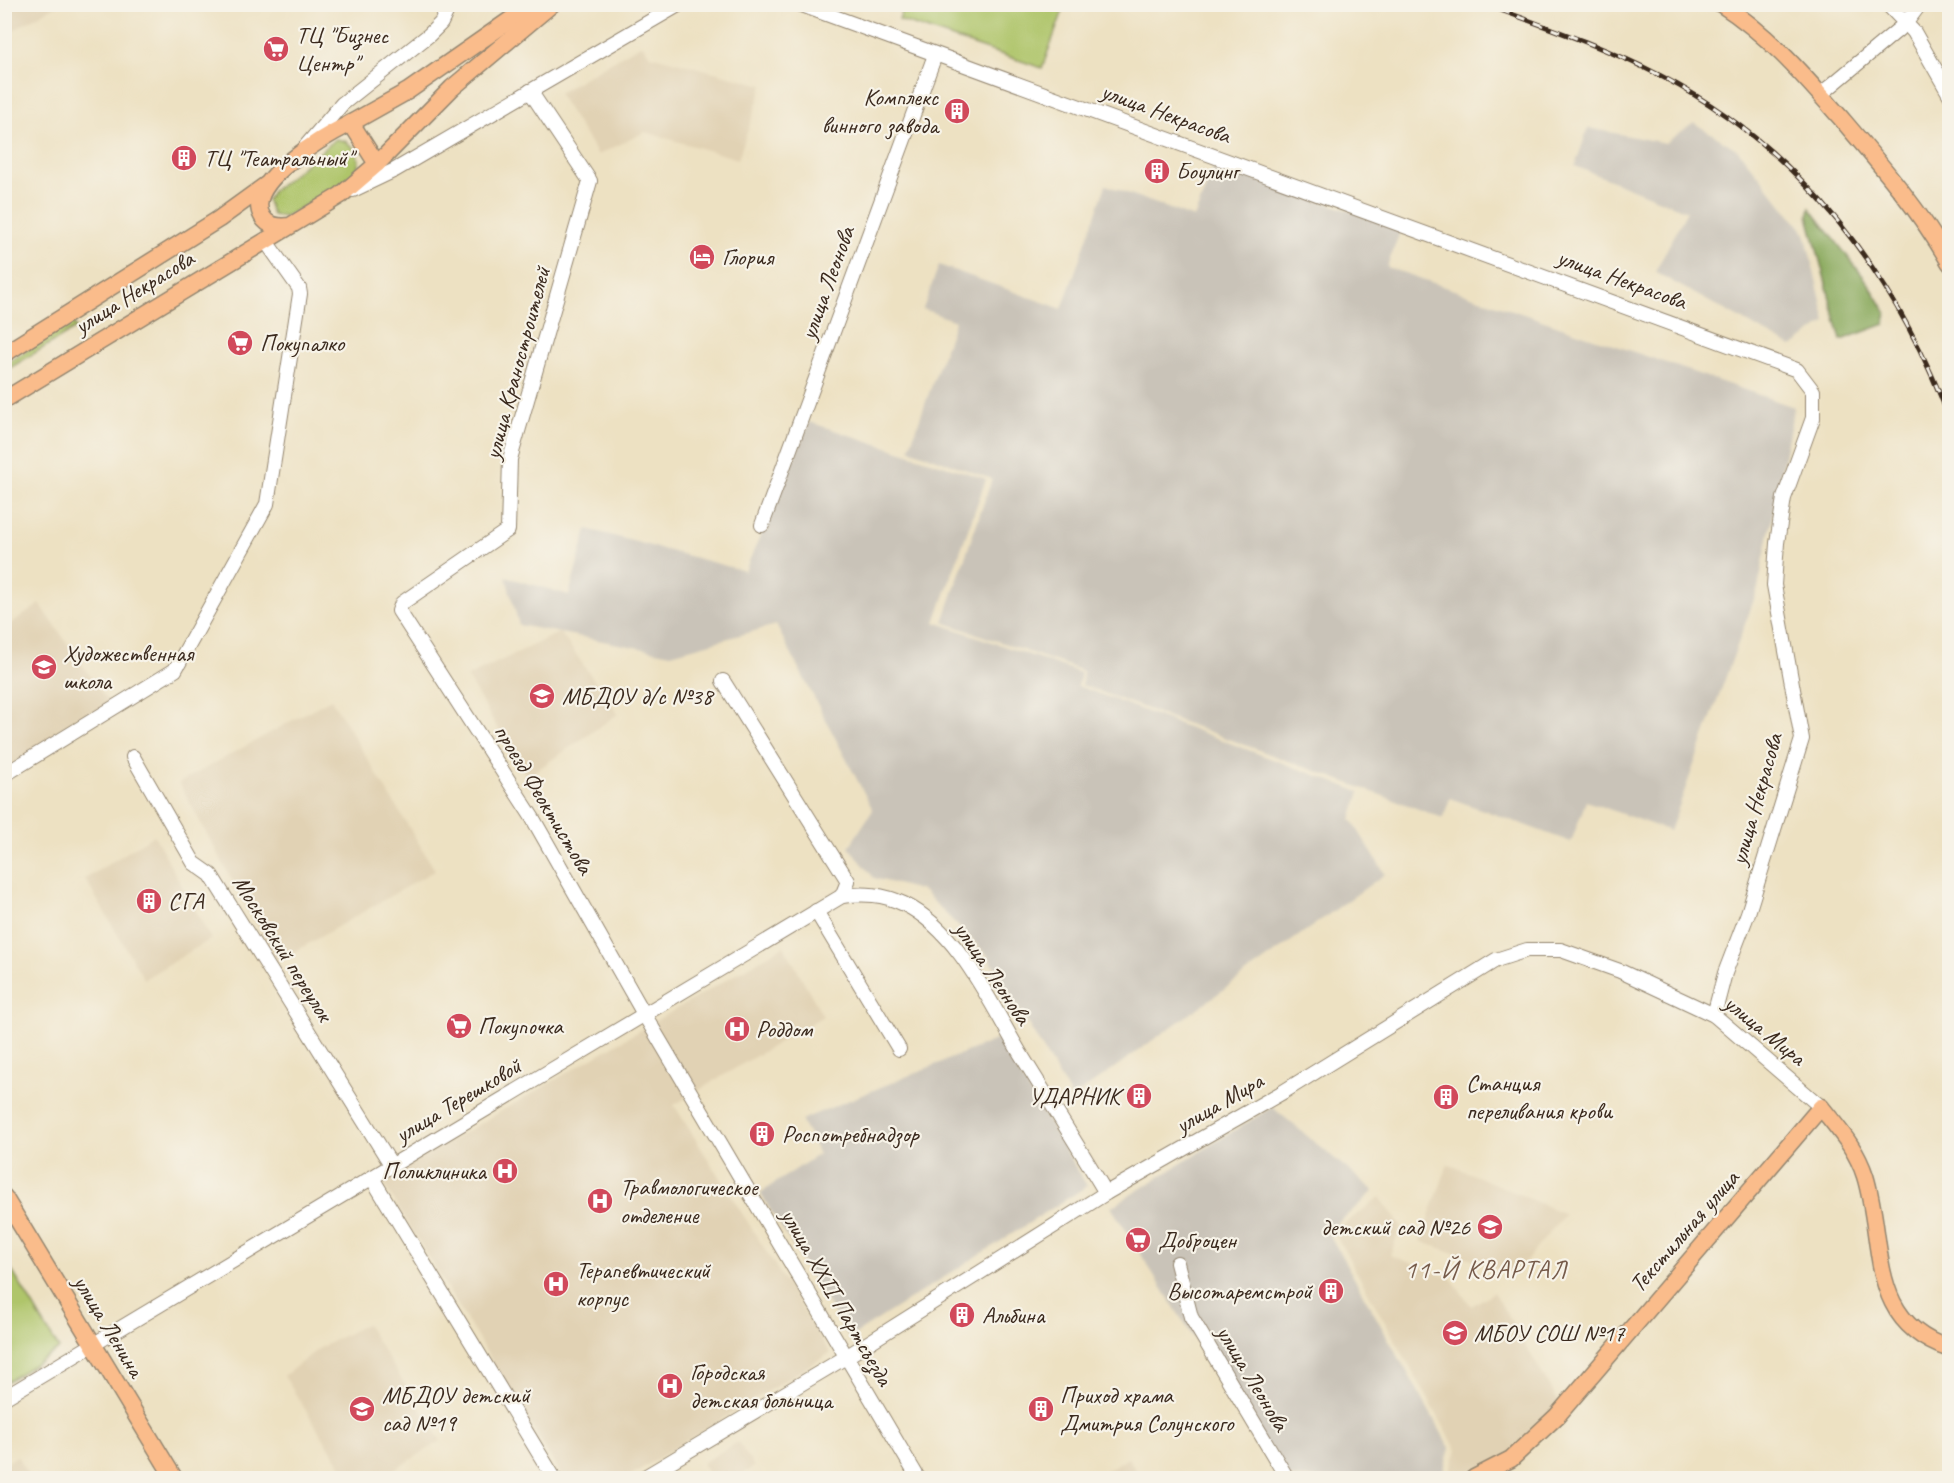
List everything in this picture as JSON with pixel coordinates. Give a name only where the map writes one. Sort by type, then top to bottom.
[{"type":"main road","name":"улица Некрасова","points":[[4,354],[219,219],[266,184],[299,154],[408,91],[533,4]]},
{"type":"main road","name":"улица Некрасова","points":[[4,400],[341,195],[377,164],[452,88],[552,4]]},
{"type":"main road","points":[[1721,4],[1770,42],[1890,174],[1929,228],[1950,263]]},
{"type":"main road","points":[[351,123],[377,164]]},
{"type":"main road","points":[[266,184],[259,202],[262,217],[272,226],[290,226]]},
{"type":"main road","points":[[1821,1107],[1854,1147],[1865,1176],[1879,1245],[1884,1287],[1894,1308],[1904,1322],[1919,1334],[1950,1349]]},
{"type":"main road","name":"Текстильная улица","points":[[1474,1479],[1511,1459],[1557,1416],[1821,1107]]},
{"type":"main road","name":"улица Ленина","points":[[4,1197],[174,1479]]},
{"type":"street","points":[[299,154],[342,104],[429,35],[441,23],[450,4]]},
{"type":"street","points":[[341,195],[395,170],[680,4]]},
{"type":"street","name":"улица Некрасова","points":[[799,4],[1797,370],[1813,391],[1813,418],[1784,498],[1777,543],[1774,585],[1802,739],[1748,912],[1725,973],[1714,1015]]},
{"type":"street","points":[[1887,4],[1914,32],[1950,95]]},
{"type":"street","points":[[1820,95],[1905,24],[1920,4]]},
{"type":"street","name":"улица Леонова","points":[[762,525],[934,55]]},
{"type":"street","name":"улица Краностроителей","points":[[399,611],[402,603],[508,530],[510,459],[590,181],[530,91]]},
{"type":"street","points":[[342,104],[351,123]]},
{"type":"street","points":[[377,164],[395,170]]},
{"type":"street","points":[[4,775],[175,670],[267,504],[300,294],[299,288],[265,240]]},
{"type":"street","name":"проезд Феоктистова","points":[[399,611],[532,817],[644,1014]]},
{"type":"street","points":[[723,681],[848,881],[842,896]]},
{"type":"street","name":"Московский переулок","points":[[133,757],[194,863],[211,875],[392,1166]]},
{"type":"street","name":"улица Леонова","points":[[842,896],[865,893],[885,896],[905,905],[945,936],[971,973],[1106,1193]]},
{"type":"street","name":"улица Терешковой","points":[[4,1398],[842,896]]},
{"type":"street","points":[[816,911],[899,1048]]},
{"type":"street","name":"улица Мира","points":[[643,1479],[846,1357],[1106,1193],[1283,1092],[1496,960],[1527,950],[1561,950],[1590,959],[1714,1015],[1821,1107]]},
{"type":"street","name":"улица XXII Партсъезда","points":[[644,1014],[918,1479]]},
{"type":"street","points":[[372,1178],[554,1479]]},
{"type":"street","name":"улица Леонова","points":[[1178,1263],[1191,1317],[1287,1479]]},
{"type":"shaded area","points":[[5,4],[57,4],[57,5],[5,35]]},
{"type":"shaded area","points":[[642,44],[650,55],[763,85],[738,159],[645,132],[598,155],[558,93]]},
{"type":"shaded area","points":[[1694,123],[1738,150],[1805,233],[1826,322],[1792,347],[1655,272],[1687,211],[1575,166],[1588,128],[1665,143]]},
{"type":"shaded area","points":[[1215,164],[1401,229],[1387,267],[1794,407],[1758,588],[1670,831],[1586,801],[1571,842],[1450,798],[1443,818],[1082,685],[1083,671],[943,622],[992,479],[909,449],[955,321],[923,309],[939,265],[1062,309],[1106,185],[1194,218]]},
{"type":"shaded area","points":[[809,422],[986,479],[935,622],[1081,673],[1078,686],[1360,792],[1351,819],[1385,874],[1072,1098],[987,955],[923,891],[874,878],[849,847],[873,810],[776,625],[671,654],[519,625],[506,577],[569,595],[587,529],[745,571]]},
{"type":"shaded area","name":"Художественная школа","points":[[40,604],[111,706],[4,769],[4,628]]},
{"type":"shaded area","name":"МБДОУ д/с №38","points":[[560,632],[618,714],[527,777],[467,677]]},
{"type":"shaded area","points":[[331,699],[435,870],[277,962],[179,783]]},
{"type":"shaded area","points":[[154,835],[211,939],[144,979],[85,879]]},
{"type":"shaded area","points":[[784,946],[823,1016],[674,1105],[830,1353],[626,1478],[563,1478],[382,1181]]},
{"type":"shaded area","points":[[998,1039],[1087,1186],[849,1338],[760,1193],[819,1154],[801,1120]]},
{"type":"shaded area","points":[[1272,1107],[1374,1191],[1328,1232],[1450,1448],[1442,1475],[1437,1478],[1282,1478],[1111,1207]]},
{"type":"shaded area","name":"детский сад №26","points":[[1448,1164],[1565,1214],[1515,1274],[1420,1241]]},
{"type":"shaded area","name":"МБОУ СОШ №17","points":[[1380,1197],[1401,1226],[1390,1255],[1451,1278],[1471,1306],[1494,1292],[1560,1404],[1507,1455],[1460,1478],[1447,1478],[1457,1450],[1334,1232]]},
{"type":"shaded area","name":"МБДОУ детский сад №19","points":[[366,1324],[441,1441],[381,1478],[349,1478],[284,1376],[318,1349]]},
{"type":"shaded area","points":[[738,1442],[754,1467],[735,1478],[711,1478],[702,1463]]},
{"type":"shaded area","points":[[17,1456],[30,1478],[5,1478],[5,1464]]},
{"type":"shaded area","points":[[1128,1458],[1141,1478],[1093,1478]]},
{"type":"green space","points":[[904,4],[1065,5],[1042,68],[899,20]]},
{"type":"green space","points":[[336,139],[345,141],[354,148],[359,160],[357,171],[346,182],[285,217],[273,215],[267,200],[272,192]]},
{"type":"green space","points":[[1810,208],[1869,284],[1886,312],[1885,324],[1841,340],[1808,216]]},
{"type":"green space","points":[[73,322],[76,328],[5,371],[5,364]]},
{"type":"green space","points":[[5,1259],[59,1349],[4,1383]]},
{"type":"railway","points":[[1484,4],[1640,65],[1711,106],[1757,140],[1799,178],[1837,221],[1871,266],[1902,315],[1928,367],[1950,420]]},
{"type":"place","name":"ТЦ \"Бизнес Центр\"","points":[[276,49]]},
{"type":"place","name":"Комплекс винного завода","points":[[957,111]]},
{"type":"place","name":"ТЦ \"Театральный\"","points":[[184,158]]},
{"type":"place","name":"Боулинг","points":[[1157,171]]},
{"type":"place","name":"Глория","points":[[702,257]]},
{"type":"place","name":"Покупалко","points":[[240,343]]},
{"type":"place","name":"Художественная школа","points":[[44,667]]},
{"type":"place","name":"МБДОУ д/с №38","points":[[542,696]]},
{"type":"place","name":"СГА","points":[[149,901]]},
{"type":"place","name":"Покупочка","points":[[459,1026]]},
{"type":"place","name":"Роддом","points":[[737,1029]]},
{"type":"place","name":"УДАРНИК","points":[[1139,1096]]},
{"type":"place","name":"Станция переливания крови","points":[[1446,1097]]},
{"type":"place","name":"Роспотребнадзор","points":[[762,1134]]},
{"type":"place","name":"Поликлиника","points":[[505,1171]]},
{"type":"place","name":"Травмологическое отделение","points":[[600,1201]]},
{"type":"place","name":"детский сад №26","points":[[1490,1227]]},
{"type":"place","name":"Доброцен","points":[[1138,1240]]},
{"type":"place","name":"Терапевтический корпус","points":[[556,1284]]},
{"type":"place","name":"Высотаремстрой","points":[[1331,1291]]},
{"type":"place","name":"Альбина","points":[[962,1315]]},
{"type":"place","name":"МБОУ СОШ №17","points":[[1455,1333]]},
{"type":"place","name":"Городская детская больница","points":[[670,1386]]},
{"type":"place","name":"МБДОУ детский сад №19","points":[[362,1409]]},
{"type":"place","name":"Приход храма Дмитрия Солунского","points":[[1041,1409]]},
{"type":"district","name":"11-Й КВАРТАЛ","points":[[1486,1269]]}]
